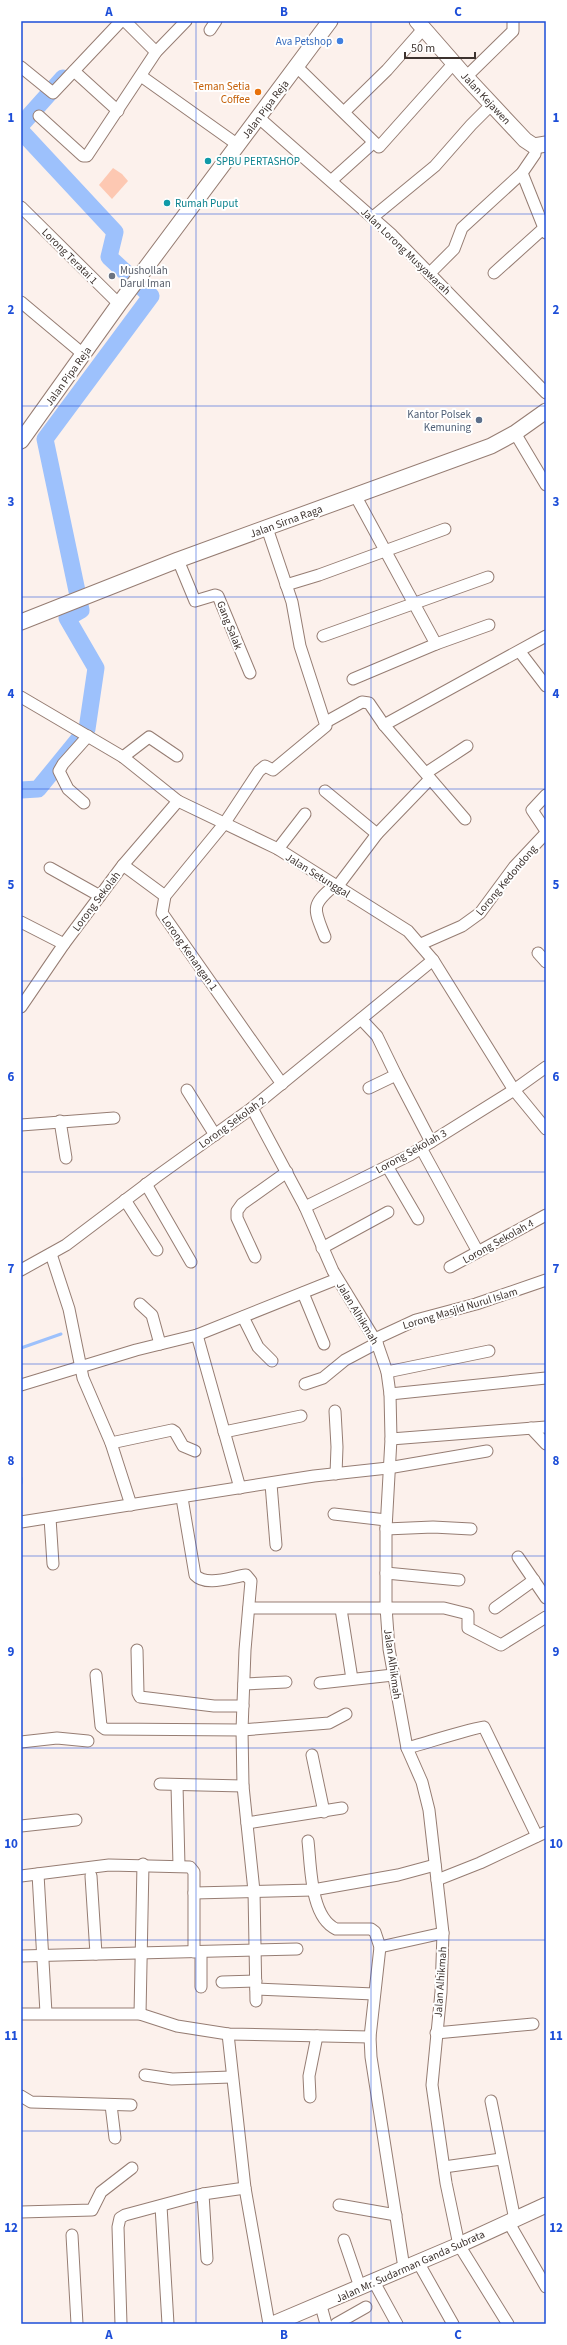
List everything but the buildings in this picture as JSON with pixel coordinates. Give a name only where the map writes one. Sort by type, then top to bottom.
[{"type":"street","points":[[21,67],[48,92],[55,92],[121,21]]},
{"type":"street","points":[[125,21],[156,52]]},
{"type":"street","points":[[40,116],[86,157],[156,52],[186,21]]},
{"type":"street","name":"Jalan Pipa Reja","points":[[21,441],[26,426],[83,354],[330,21]]},
{"type":"street","points":[[466,77],[513,31],[513,21]]},
{"type":"street","points":[[344,112],[387,70],[420,25]]},
{"type":"street","name":"Jalan Kejawen","points":[[420,25],[525,140],[541,145]]},
{"type":"street","points":[[296,66],[344,112],[373,143],[379,147],[454,63]]},
{"type":"street","points":[[74,71],[118,111]]},
{"type":"street","points":[[141,76],[238,145]]},
{"type":"street","points":[[373,217],[435,166],[462,134],[492,104]]},
{"type":"street","name":"Jalan Lorong Musyawarah","points":[[258,117],[373,217],[459,302],[546,393]]},
{"type":"street","points":[[332,180],[373,143]]},
{"type":"street","points":[[429,274],[454,249],[460,231],[522,173],[541,145]]},
{"type":"street","points":[[494,273],[545,231],[522,173]]},
{"type":"street","name":"Lorong Teratai 1","points":[[21,207],[119,304]]},
{"type":"street","points":[[21,302],[83,354]]},
{"type":"street","name":"Jalan Sirna Raga","points":[[21,622],[68,605],[178,560],[491,446],[515,433],[546,410]]},
{"type":"street","points":[[515,433],[546,485]]},
{"type":"street","points":[[355,495],[436,644]]},
{"type":"street","points":[[123,865],[165,896],[224,824],[259,771],[264,766],[274,769],[325,729],[326,722],[300,646],[292,602],[267,528]]},
{"type":"street","points":[[286,585],[319,575],[445,529]]},
{"type":"street","name":"Gang Salak","points":[[178,560],[195,601],[215,595],[218,596],[250,673]]},
{"type":"street","points":[[323,636],[488,577]]},
{"type":"street","points":[[353,679],[436,644],[489,625]]},
{"type":"street","points":[[384,725],[520,652],[546,636]]},
{"type":"street","points":[[520,652],[546,686]]},
{"type":"street","name":"Jalan Setunggal","points":[[21,697],[123,757],[178,801],[278,849],[408,931],[421,944],[433,960],[514,1090],[546,1129]]},
{"type":"street","points":[[326,722],[364,701],[369,703],[384,725],[465,819]]},
{"type":"street","points":[[84,803],[71,794],[59,771],[85,735]]},
{"type":"street","points":[[123,757],[149,737],[177,756]]},
{"type":"street","points":[[324,937],[315,912],[315,906],[319,898],[336,886],[377,834],[428,776],[467,746]]},
{"type":"street","points":[[325,791],[377,834]]},
{"type":"street","points":[[546,796],[532,810],[546,832]]},
{"type":"street","name":"Lorong Sekolah","points":[[21,1007],[64,944],[123,865],[178,801]]},
{"type":"street","points":[[278,849],[306,814]]},
{"type":"street","name":"Lorong Kedondong","points":[[421,944],[462,926],[480,913],[514,867],[546,832]]},
{"type":"street","points":[[50,868],[100,896]]},
{"type":"street","name":"Lorong Kenangan 1","points":[[165,896],[162,913],[282,1084]]},
{"type":"street","points":[[21,922],[64,944]]},
{"type":"street","points":[[538,953],[546,962]]},
{"type":"street","name":"Lorong Sekolah 2","points":[[21,1270],[51,1254],[80,1235],[146,1184],[252,1108],[433,960]]},
{"type":"street","points":[[361,1019],[377,1036],[431,1142]]},
{"type":"street","name":"Lorong Sekolah 3","points":[[305,1207],[421,1148],[514,1090],[546,1067]]},
{"type":"street","points":[[370,1088],[396,1075]]},
{"type":"street","points":[[187,1090],[215,1135]]},
{"type":"street","name":"Jalan Alhikmah","points":[[252,1108],[305,1207],[337,1279],[376,1341],[387,1372],[390,1394],[391,1439],[388,1468],[386,1525],[386,1607],[393,1675],[407,1748],[426,1793],[438,1880],[443,1933],[441,1992],[432,2085],[444,2167],[459,2245]]},
{"type":"street","points":[[21,1125],[114,1118]]},
{"type":"street","points":[[60,1121],[66,1158]]},
{"type":"street","points":[[421,1148],[478,1252]]},
{"type":"street","points":[[387,1166],[418,1219]]},
{"type":"street","points":[[255,1257],[237,1218],[238,1209],[287,1172]]},
{"type":"street","points":[[146,1184],[192,1262]]},
{"type":"street","points":[[125,1200],[157,1250]]},
{"type":"street","points":[[322,1248],[388,1212]]},
{"type":"street","name":"Lorong Sekolah 4","points":[[450,1267],[546,1214]]},
{"type":"street","points":[[51,1254],[69,1309],[80,1367],[87,1389],[111,1443],[131,1505]]},
{"type":"street","points":[[21,1385],[160,1344],[197,1335],[337,1279]]},
{"type":"street","name":"Lorong Masjid Nurul Islam","points":[[305,1384],[323,1378],[344,1360],[416,1320],[476,1304],[546,1280]]},
{"type":"street","points":[[303,1293],[324,1344]]},
{"type":"street","points":[[140,1304],[152,1315],[160,1344]]},
{"type":"street","points":[[243,1317],[258,1347],[272,1361]]},
{"type":"street","points":[[197,1335],[240,1488]]},
{"type":"street","points":[[387,1372],[489,1351]]},
{"type":"street","points":[[390,1394],[546,1378]]},
{"type":"street","points":[[335,1411],[337,1447],[336,1474]]},
{"type":"street","points":[[224,1432],[301,1416]]},
{"type":"street","points":[[391,1439],[546,1427]]},
{"type":"street","points":[[531,1428],[546,1444]]},
{"type":"street","points":[[111,1443],[172,1430],[175,1432],[183,1446],[195,1451]]},
{"type":"street","points":[[21,1522],[240,1488],[388,1468],[487,1451]]},
{"type":"street","points":[[271,1484],[276,1545]]},
{"type":"street","points":[[182,1498],[194,1573],[202,1580],[208,1581],[248,1575],[251,1581],[245,1643],[242,1730],[243,1786],[254,1891],[256,1990]]},
{"type":"street","points":[[334,1514],[386,1525],[471,1529]]},
{"type":"street","points":[[50,1518],[53,1564]]},
{"type":"street","points":[[518,1557],[546,1598]]},
{"type":"street","points":[[386,1573],[459,1580]]},
{"type":"street","points":[[495,1608],[534,1580]]},
{"type":"street","points":[[249,1608],[444,1608],[464,1612],[470,1616],[467,1624],[470,1629],[501,1645],[546,1617]]},
{"type":"street","points":[[341,1609],[352,1679]]},
{"type":"street","points":[[137,1650],[138,1693],[140,1697],[214,1706],[243,1706]]},
{"type":"street","points":[[96,1675],[101,1726],[104,1729],[242,1730],[330,1722],[346,1714]]},
{"type":"street","points":[[320,1683],[393,1675]]},
{"type":"street","points":[[244,1684],[286,1682]]},
{"type":"street","points":[[407,1748],[483,1726],[541,1834],[480,1863],[438,1880]]},
{"type":"street","points":[[21,1742],[56,1738],[88,1741]]},
{"type":"street","points":[[312,1755],[324,1812]]},
{"type":"street","points":[[160,1784],[243,1786]]},
{"type":"street","points":[[178,1785],[179,1866]]},
{"type":"street","points":[[247,1823],[342,1808]]},
{"type":"street","points":[[21,1826],[76,1820]]},
{"type":"street","points":[[308,1841],[313,1890],[319,1910],[332,1927],[342,1930],[371,1928],[380,1947],[370,2037],[371,2057],[396,2215],[411,2265],[453,2324]]},
{"type":"street","points":[[140,2014],[143,1864]]},
{"type":"street","points":[[21,1876],[93,1866],[143,1864],[190,1867],[193,1870],[197,1952],[201,1987]]},
{"type":"street","points":[[194,1893],[313,1890],[398,1875],[435,1865]]},
{"type":"street","points":[[38,1874],[44,1956],[46,2013]]},
{"type":"street","points":[[91,1876],[96,1954]]},
{"type":"street","points":[[380,1947],[443,1933]]},
{"type":"street","points":[[21,1956],[298,1949]]},
{"type":"street","points":[[222,1982],[256,1990],[374,1994]]},
{"type":"street","points":[[21,2014],[140,2014],[166,2024],[228,2034],[370,2037]]},
{"type":"street","points":[[436,2033],[533,2024]]},
{"type":"street","points":[[228,2034],[231,2077],[245,2188],[270,2324]]},
{"type":"street","points":[[310,2097],[309,2076],[317,2036]]},
{"type":"street","points":[[145,2075],[172,2079],[231,2077]]},
{"type":"street","points":[[21,2096],[31,2102],[131,2105]]},
{"type":"street","points":[[491,2101],[512,2222],[546,2287]]},
{"type":"street","points":[[111,2105],[115,2138]]},
{"type":"street","points":[[444,2167],[501,2159]]},
{"type":"street","points":[[21,2212],[92,2210],[101,2192],[132,2168]]},
{"type":"street","points":[[121,2324],[118,2220],[125,2214],[203,2194],[245,2188]]},
{"type":"street","points":[[203,2194],[207,2259]]},
{"type":"street","name":"Jalan Mr. Sudarman Ganda Subrata","points":[[273,2324],[320,2306],[367,2284],[512,2222],[546,2204]]},
{"type":"street","points":[[339,2205],[396,2215]]},
{"type":"street","points":[[161,2206],[168,2324]]},
{"type":"street","points":[[72,2235],[77,2324]]},
{"type":"street","points":[[344,2240],[367,2284],[397,2324]]},
{"type":"street","points":[[459,2245],[508,2324]]},
{"type":"street","points":[[320,2306],[326,2324]]},
{"type":"street","points":[[336,2324],[366,2307]]},
{"type":"shaded area","points":[[113,168],[122,174],[128,181],[112,199],[99,185]]},
{"type":"waterway","points":[[21,125],[63,78]]},
{"type":"waterway","points":[[21,131],[115,232],[109,257],[151,296],[45,439],[81,610],[67,618],[96,668],[87,729],[38,789],[21,790]]},
{"type":"waterway","points":[[21,1348],[61,1334]]},
{"type":"waterway","points":[[21,1478],[21,1483]]},
{"type":"place","name":"Ava Petshop","points":[[340,41]]},
{"type":"place","name":"Teman Setia Coffee","points":[[258,92]]},
{"type":"place","name":"SPBU PERTASHOP","points":[[208,161]]},
{"type":"place","name":"Rumah Puput","points":[[167,203]]},
{"type":"place","name":"Mushollah Darul Iman","points":[[112,276]]},
{"type":"place","name":"Kantor Polsek Kemuning","points":[[479,420]]}]
